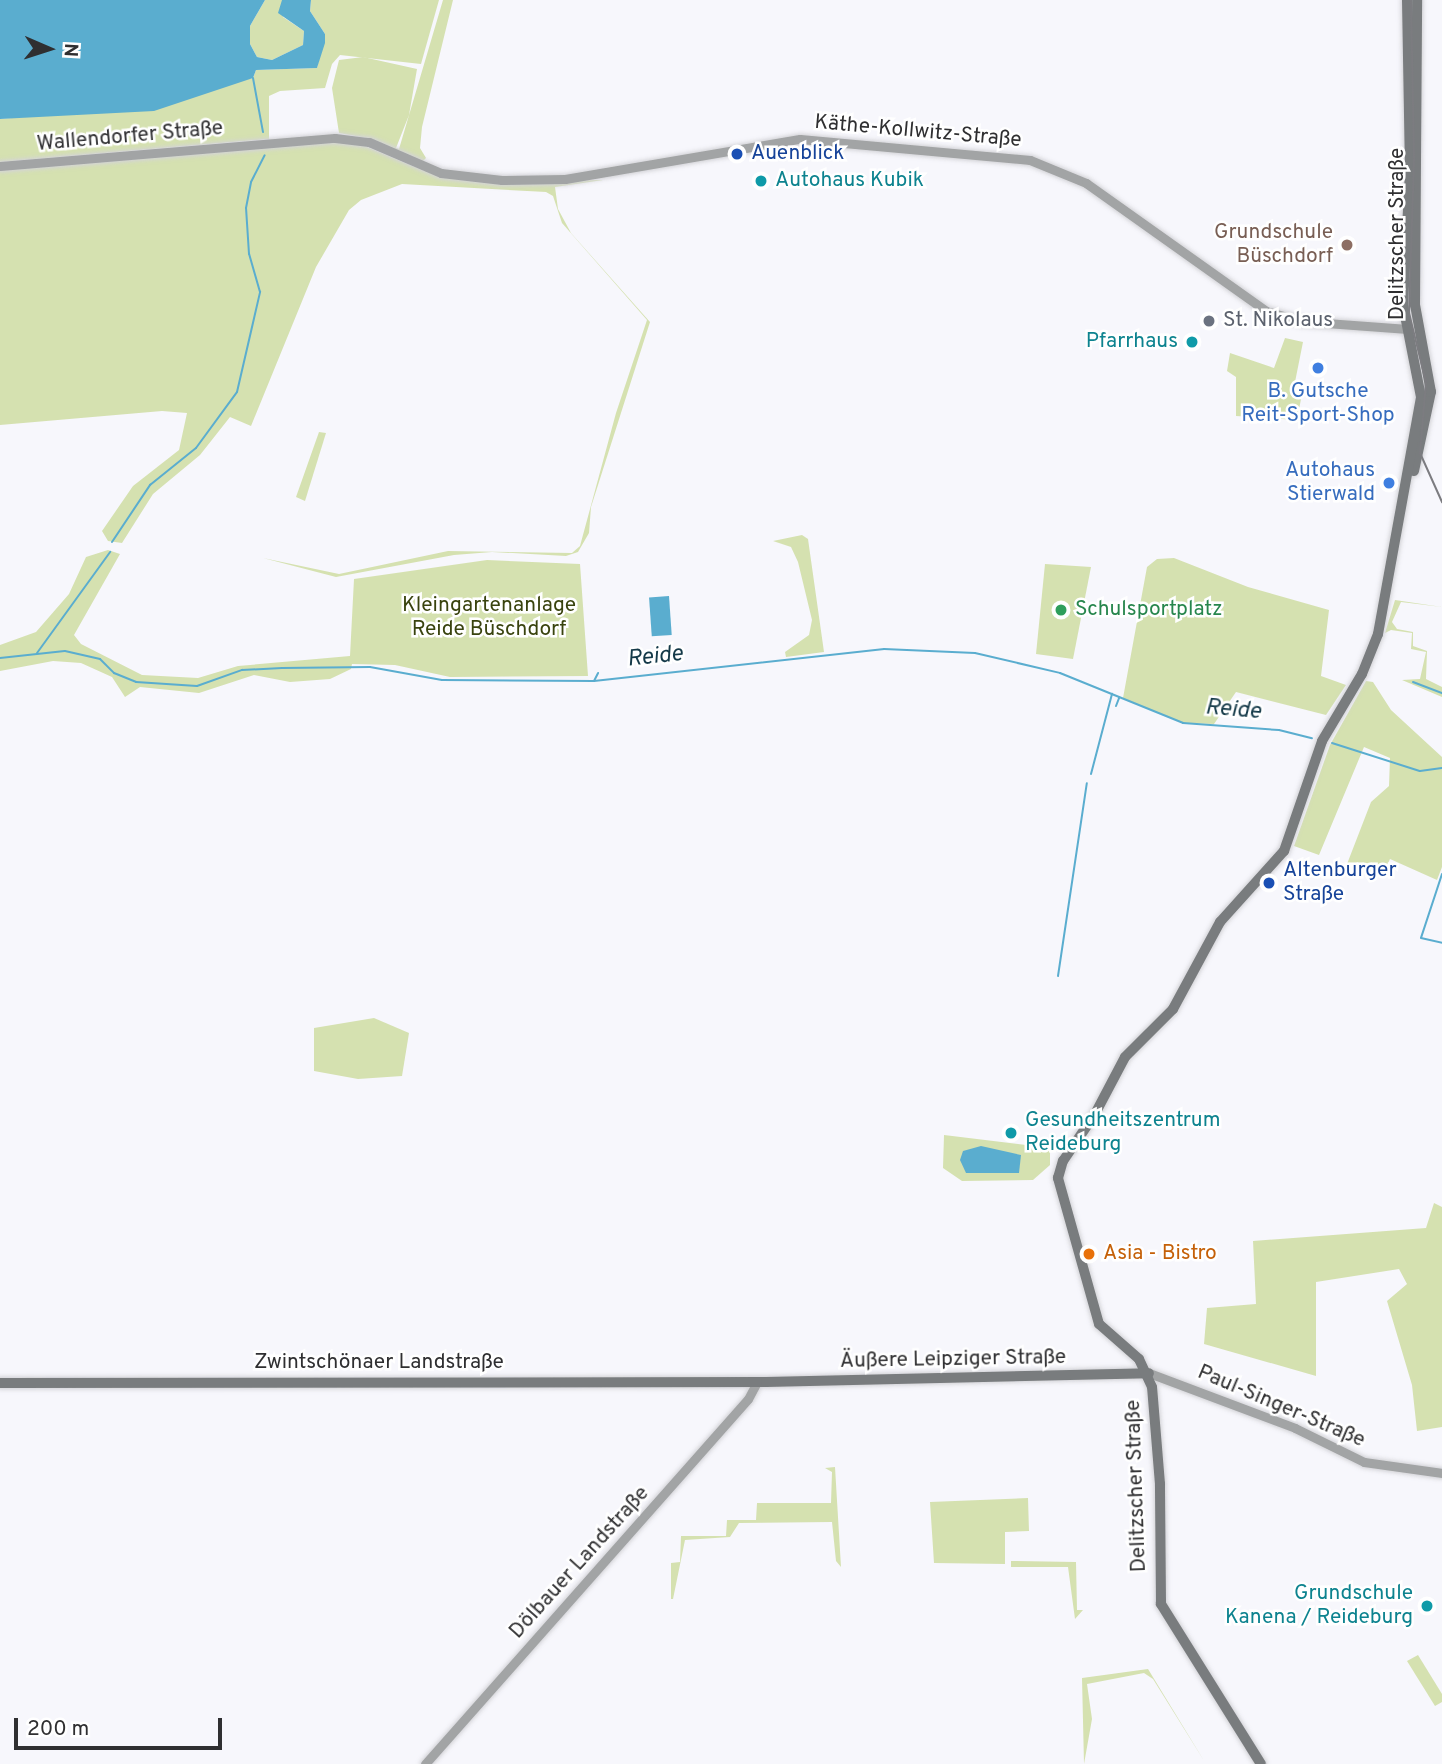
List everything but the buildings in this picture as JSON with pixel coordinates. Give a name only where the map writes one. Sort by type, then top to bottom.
[{"type":"main road","name":"Delitzscher Straße","points":[[1261,1764],[1161,1604],[1159,1466],[1149,1373],[1134,1353],[1099,1324],[1059,1188],[1060,1170],[1125,1057],[1173,1009],[1220,922],[1284,851],[1322,741],[1374,646],[1403,505],[1422,386],[1412,329],[1406,243],[1410,172],[1407,0]]},
{"type":"main road","name":"Delitzscher Straße","points":[[1412,329],[1417,0]]},
{"type":"main road","points":[[1396,320],[1406,243]]},
{"type":"main road","name":"Äußere Leipziger Straße","points":[[757,1382],[1149,1373]]},
{"type":"main road","name":"Zwintschönaer Landstraße","points":[[0,1383],[757,1382]]},
{"type":"street","name":"Käthe-Kollwitz-Straße","points":[[262,144],[356,139],[441,173],[512,181],[565,179],[800,139],[1030,160],[1086,183],[1266,311],[1300,321],[1412,329]]},
{"type":"street","name":"Wallendorfer Straße","points":[[0,166],[262,144]]},
{"type":"street","points":[[1374,327],[1396,320]]},
{"type":"street","name":"Paul-Singer-Straße","points":[[1149,1373],[1295,1428],[1364,1462],[1442,1473]]},
{"type":"street","name":"Dölbauer Landstraße","points":[[425,1764],[748,1399],[757,1382]]},
{"type":"green space","points":[[265,0],[282,0],[283,17],[304,31],[303,45],[272,60],[257,57],[250,44],[250,26]]},
{"type":"green space","points":[[311,0],[439,0],[421,64],[340,55],[332,64],[325,88],[280,91],[269,96],[269,139],[0,162],[0,119],[70,113],[253,78],[256,70],[317,68],[325,34],[310,11]]},
{"type":"green space","points":[[443,0],[453,0],[422,127],[420,148],[426,158],[422,162],[372,139],[339,133],[332,88],[339,60],[363,57],[417,69],[409,115],[396,148],[399,149]]},
{"type":"green space","points":[[334,141],[360,144],[422,170],[467,181],[603,180],[555,187],[558,209],[571,233],[650,322],[591,507],[589,533],[578,552],[566,556],[492,552],[454,555],[336,577],[263,558],[339,574],[448,551],[572,553],[580,546],[616,413],[647,320],[562,223],[553,196],[546,192],[402,184],[361,200],[349,210],[316,267],[251,426],[230,417],[200,455],[153,494],[122,543],[108,541],[102,531],[133,486],[179,450],[187,413],[162,411],[0,425],[0,170]]},
{"type":"green space","points":[[1285,338],[1303,342],[1292,397],[1301,399],[1297,420],[1236,416],[1236,377],[1227,371],[1230,353],[1274,368]]},
{"type":"green space","points":[[319,432],[326,433],[305,501],[296,497]]},
{"type":"green space","points":[[802,535],[808,539],[824,652],[786,657],[785,652],[809,635],[812,620],[798,562],[791,547],[773,541]]},
{"type":"green space","name":"Kleingartenanlage Reide Büschdorf","points":[[108,550],[120,554],[74,635],[81,644],[142,675],[198,678],[238,666],[350,656],[354,579],[487,560],[580,564],[588,676],[450,677],[395,665],[352,664],[351,669],[330,679],[290,682],[254,675],[199,693],[140,687],[125,697],[112,677],[81,663],[53,661],[0,671],[0,645],[36,632],[69,594],[86,557]]},
{"type":"green space","points":[[1174,558],[1248,587],[1329,610],[1321,676],[1346,685],[1326,715],[1236,692],[1214,724],[1183,723],[1123,698],[1147,567],[1157,559]]},
{"type":"green space","name":"Schulsportplatz","points":[[1045,564],[1091,567],[1073,659],[1036,654]]},
{"type":"green space","points":[[1395,600],[1442,607],[1401,602],[1392,622],[1397,629],[1413,632],[1413,646],[1427,651],[1426,679],[1442,687],[1442,697],[1402,680],[1420,679],[1426,652],[1411,649],[1412,633],[1391,630],[1385,633]]},
{"type":"green space","points":[[1366,681],[1373,682],[1391,710],[1442,757],[1442,867],[1437,880],[1390,859],[1382,876],[1347,864],[1371,802],[1389,786],[1390,758],[1364,747],[1319,855],[1294,846],[1330,745]]},
{"type":"green space","points":[[374,1018],[409,1033],[402,1076],[358,1079],[314,1071],[314,1028]]},
{"type":"green space","points":[[944,1135],[1050,1148],[1050,1165],[1033,1180],[962,1181],[943,1168]]},
{"type":"green space","points":[[1434,1203],[1442,1207],[1442,1427],[1417,1431],[1412,1385],[1387,1301],[1407,1284],[1399,1269],[1316,1282],[1316,1376],[1204,1344],[1207,1308],[1256,1304],[1253,1241],[1426,1228]]},
{"type":"green space","points":[[835,1467],[841,1567],[836,1561],[832,1522],[739,1523],[730,1537],[685,1540],[673,1599],[671,1599],[671,1563],[680,1562],[681,1536],[726,1536],[727,1520],[756,1520],[757,1503],[831,1503],[832,1472],[825,1468]]},
{"type":"green space","points":[[1028,1498],[1029,1531],[1005,1532],[1005,1564],[934,1563],[930,1502]]},
{"type":"green space","points":[[1011,1561],[1076,1562],[1077,1610],[1083,1610],[1075,1619],[1068,1567],[1011,1567]]},
{"type":"green space","points":[[1418,1655],[1442,1694],[1442,1702],[1435,1706],[1407,1661]]},
{"type":"green space","points":[[1148,1669],[1206,1764],[1153,1679],[1144,1673],[1087,1684],[1092,1719],[1084,1764],[1082,1678]]},
{"type":"water","points":[[0,0],[265,0],[250,26],[250,44],[257,57],[272,60],[303,45],[304,31],[278,13],[282,0],[311,0],[310,11],[325,34],[325,43],[317,68],[256,70],[253,78],[154,111],[0,119]]},
{"type":"water","points":[[669,596],[672,635],[652,636],[649,597]]},
{"type":"water","points":[[981,1146],[1021,1155],[1019,1173],[966,1173],[960,1160],[963,1151]]},
{"type":"waterway","points":[[253,78],[263,132]]},
{"type":"waterway","points":[[112,542],[150,485],[196,448],[237,392],[260,292],[249,254],[246,208],[251,182],[265,155]]},
{"type":"waterway","points":[[37,653],[110,552]]},
{"type":"waterway","name":"Reide","points":[[0,658],[65,651],[100,659],[114,673],[136,682],[197,686],[242,670],[282,668],[370,667],[442,680],[594,681],[884,649],[975,653],[1060,673],[1183,723],[1279,730],[1312,738]]},
{"type":"waterway","name":"Reide","points":[[594,681],[598,673]]},
{"type":"waterway","points":[[1413,682],[1442,693]]},
{"type":"waterway","points":[[1091,774],[1112,694]]},
{"type":"waterway","points":[[1116,706],[1119,698]]},
{"type":"waterway","name":"Reide","points":[[1332,743],[1420,771],[1442,768]]},
{"type":"waterway","points":[[1058,976],[1087,783]]},
{"type":"waterway","points":[[1442,874],[1421,938],[1442,943]]},
{"type":"tram line","points":[[1411,0],[1414,161],[1409,313],[1426,382],[1420,453],[1442,502]]},
{"type":"place","name":"Auenblick","points":[[737,154]]},
{"type":"place","name":"Autohaus Kubik","points":[[761,181]]},
{"type":"place","name":"Grundschule Büschdorf","points":[[1347,245]]},
{"type":"place","name":"St. Nikolaus","points":[[1209,321]]},
{"type":"place","name":"Pfarrhaus","points":[[1192,342]]},
{"type":"place","name":"B. Gutsche Reit-Sport-Shop","points":[[1318,368]]},
{"type":"place","name":"Autohaus Stierwald","points":[[1389,483]]},
{"type":"place","name":"Schulsportplatz","points":[[1061,610]]},
{"type":"place","name":"Altenburger Straße","points":[[1269,883]]},
{"type":"place","name":"Gesundheitszentrum Reideburg","points":[[1011,1133]]},
{"type":"place","name":"Asia - Bistro","points":[[1089,1254]]},
{"type":"place","name":"Grundschule Kanena / Reideburg","points":[[1427,1606]]}]
